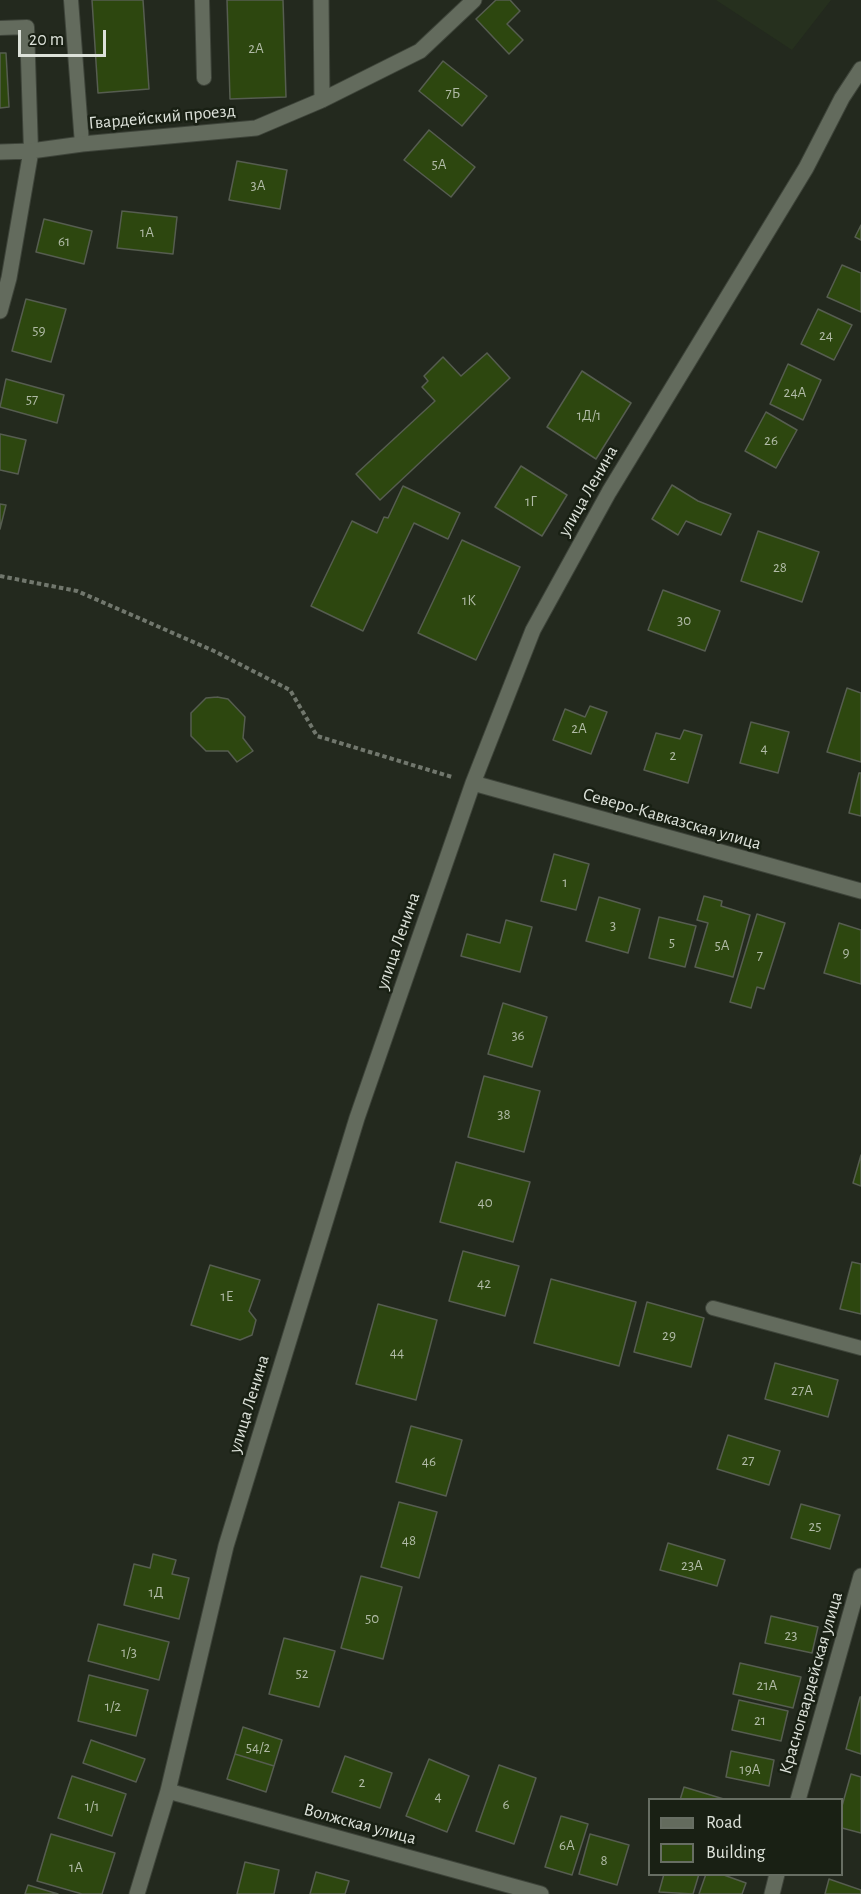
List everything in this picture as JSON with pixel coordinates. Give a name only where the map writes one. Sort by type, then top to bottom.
[{"type":"street","points":[[321,0],[322,100]]},
{"type":"street","name":"Гвардейский проезд","points":[[0,152],[32,152],[82,144],[256,128],[322,100],[420,51],[474,0]]},
{"type":"street","name":"улица Ленина","points":[[137,1894],[168,1791],[226,1546],[357,1118],[473,783],[533,630],[609,492],[806,168],[842,98],[861,69]]},
{"type":"street","points":[[0,311],[9,278],[32,152]]},
{"type":"street","name":"Северо-Кавказская улица","points":[[473,783],[861,891]]},
{"type":"street","name":"Красногвардейская улица","points":[[799,1798],[861,1576]]},
{"type":"street","name":"Волжская улица","points":[[168,1791],[541,1894]]},
{"type":"street","points":[[772,1894],[777,1876]]},
{"type":"lane","points":[[71,0],[82,144]]},
{"type":"lane","points":[[202,0],[204,78]]},
{"type":"lane","points":[[0,28],[27,27],[32,152]]},
{"type":"lane","points":[[713,1308],[861,1348]]},
{"type":"path","points":[[0,576],[77,591],[223,656],[290,690],[317,736],[473,783]]},
{"type":"shaded area","points":[[716,0],[831,0],[792,50]]},
{"type":"building","points":[[92,0],[143,0],[149,89],[98,93]]},
{"type":"building","points":[[227,0],[283,0],[286,97],[230,99]]},
{"type":"building","points":[[496,0],[510,0],[520,11],[507,24],[523,40],[509,54],[476,19]]},
{"type":"building","points":[[0,53],[6,53],[9,107],[0,108]]},
{"type":"building","points":[[443,61],[487,96],[462,126],[419,91]]},
{"type":"building","points":[[429,130],[475,167],[451,197],[404,160]]},
{"type":"building","points":[[237,161],[287,170],[280,209],[229,200]]},
{"type":"building","points":[[122,211],[177,217],[173,254],[117,248]]},
{"type":"building","points":[[44,219],[92,231],[84,264],[36,252]]},
{"type":"building","points":[[861,225],[861,240],[855,237]]},
{"type":"building","points":[[842,265],[861,273],[861,312],[827,297]]},
{"type":"building","points":[[26,299],[66,309],[51,362],[12,351]]},
{"type":"building","points":[[818,309],[852,325],[834,360],[801,344]]},
{"type":"building","points":[[487,353],[510,378],[380,500],[356,474],[435,401],[422,387],[428,381],[424,376],[443,357],[461,376]]},
{"type":"building","points":[[788,364],[821,380],[803,420],[770,404]]},
{"type":"building","points":[[582,371],[631,403],[596,459],[547,427]]},
{"type":"building","points":[[6,379],[64,395],[57,423],[0,407]]},
{"type":"building","points":[[766,412],[797,430],[776,468],[745,451]]},
{"type":"building","points":[[0,434],[26,440],[18,474],[0,470]]},
{"type":"building","points":[[521,466],[567,495],[542,536],[495,507]]},
{"type":"building","points":[[672,485],[698,501],[731,514],[721,535],[686,521],[678,535],[652,519]]},
{"type":"building","points":[[403,486],[460,513],[448,539],[414,523],[363,631],[311,606],[352,521],[377,533],[384,517],[388,518]]},
{"type":"building","points":[[0,504],[6,505],[0,529]]},
{"type":"building","points":[[758,531],[819,552],[802,602],[741,581]]},
{"type":"building","points":[[462,540],[520,567],[476,660],[418,633]]},
{"type":"building","points":[[663,590],[720,611],[705,651],[648,630]]},
{"type":"building","points":[[847,688],[861,693],[861,762],[827,752]]},
{"type":"building","points":[[206,698],[228,699],[245,717],[243,738],[253,751],[237,762],[228,751],[206,751],[191,736],[191,713]]},
{"type":"building","points":[[590,706],[607,712],[591,754],[553,740],[565,709],[585,717]]},
{"type":"building","points":[[751,722],[789,732],[778,773],[740,763]]},
{"type":"building","points":[[684,730],[702,735],[688,783],[644,770],[656,733],[680,739]]},
{"type":"building","points":[[859,773],[861,773],[861,816],[849,813]]},
{"type":"building","points":[[554,854],[589,864],[576,910],[541,901]]},
{"type":"building","points":[[704,896],[722,901],[721,906],[750,915],[733,977],[695,967],[708,923],[697,920]]},
{"type":"building","points":[[599,897],[640,909],[628,953],[586,941]]},
{"type":"building","points":[[757,914],[785,923],[764,989],[757,987],[751,1008],[730,1002]]},
{"type":"building","points":[[659,917],[696,926],[685,967],[649,958]]},
{"type":"building","points":[[506,920],[532,927],[520,972],[461,956],[467,934],[500,943]]},
{"type":"building","points":[[839,923],[861,930],[861,984],[824,973]]},
{"type":"building","points":[[503,1003],[547,1017],[532,1067],[488,1054]]},
{"type":"building","points":[[484,1076],[540,1091],[524,1152],[468,1137]]},
{"type":"building","points":[[861,1155],[861,1186],[853,1183]]},
{"type":"building","points":[[456,1162],[530,1182],[513,1242],[440,1222]]},
{"type":"building","points":[[463,1251],[519,1266],[505,1316],[449,1301]]},
{"type":"building","points":[[852,1262],[861,1264],[861,1314],[840,1309]]},
{"type":"building","points":[[210,1265],[260,1280],[249,1311],[256,1320],[252,1335],[240,1340],[191,1325]]},
{"type":"building","points":[[551,1279],[636,1302],[619,1366],[534,1343]]},
{"type":"building","points":[[647,1302],[704,1318],[691,1367],[634,1352]]},
{"type":"building","points":[[378,1304],[437,1320],[416,1400],[356,1384]]},
{"type":"building","points":[[775,1363],[838,1380],[828,1417],[765,1399]]},
{"type":"building","points":[[411,1426],[462,1440],[446,1496],[396,1482]]},
{"type":"building","points":[[728,1435],[780,1451],[769,1485],[717,1469]]},
{"type":"building","points":[[399,1502],[437,1512],[419,1578],[381,1567]]},
{"type":"building","points":[[801,1504],[840,1515],[830,1549],[791,1538]]},
{"type":"building","points":[[668,1543],[725,1560],[717,1586],[660,1570]]},
{"type":"building","points":[[153,1554],[176,1560],[172,1574],[189,1578],[179,1619],[124,1605],[134,1564],[150,1568]]},
{"type":"building","points":[[361,1576],[402,1587],[383,1659],[341,1648]]},
{"type":"building","points":[[771,1616],[818,1627],[812,1653],[765,1643]]},
{"type":"building","points":[[98,1624],[169,1642],[159,1680],[88,1661]]},
{"type":"building","points":[[284,1638],[335,1651],[319,1707],[269,1694]]},
{"type":"building","points":[[740,1663],[801,1677],[793,1708],[733,1694]]},
{"type":"building","points":[[89,1675],[148,1690],[136,1736],[78,1721]]},
{"type":"building","points":[[861,1697],[861,1754],[846,1749]]},
{"type":"building","points":[[739,1700],[788,1711],[781,1741],[732,1730]]},
{"type":"building","points":[[243,1727],[282,1740],[274,1766],[235,1754]]},
{"type":"building","points":[[91,1740],[145,1759],[136,1782],[83,1763]]},
{"type":"building","points":[[731,1751],[774,1760],[769,1786],[726,1777]]},
{"type":"building","points":[[235,1754],[274,1766],[266,1792],[227,1779]]},
{"type":"building","points":[[345,1756],[392,1773],[380,1808],[332,1792]]},
{"type":"building","points":[[429,1759],[469,1776],[447,1832],[406,1816]]},
{"type":"building","points":[[499,1765],[536,1778],[514,1844],[476,1831]]},
{"type":"building","points":[[851,1774],[861,1777],[861,1833],[843,1828],[843,1802]]},
{"type":"building","points":[[72,1776],[126,1794],[112,1836],[58,1818]]},
{"type":"building","points":[[684,1787],[720,1798],[681,1798]]},
{"type":"building","points":[[561,1816],[588,1824],[572,1875],[545,1867]]},
{"type":"building","points":[[51,1834],[115,1853],[102,1894],[82,1894],[37,1881]]},
{"type":"building","points":[[590,1834],[629,1845],[617,1885],[579,1874]]},
{"type":"building","points":[[245,1862],[279,1870],[274,1894],[237,1894]]},
{"type":"building","points":[[316,1872],[349,1881],[345,1894],[310,1894]]},
{"type":"building","points":[[663,1876],[698,1876],[693,1894],[659,1892]]},
{"type":"building","points":[[705,1876],[727,1876],[746,1883],[742,1894],[699,1894]]},
{"type":"building","points":[[829,1879],[861,1890],[861,1894],[825,1894]]},
{"type":"building","points":[[28,1885],[58,1894],[25,1894]]}]
